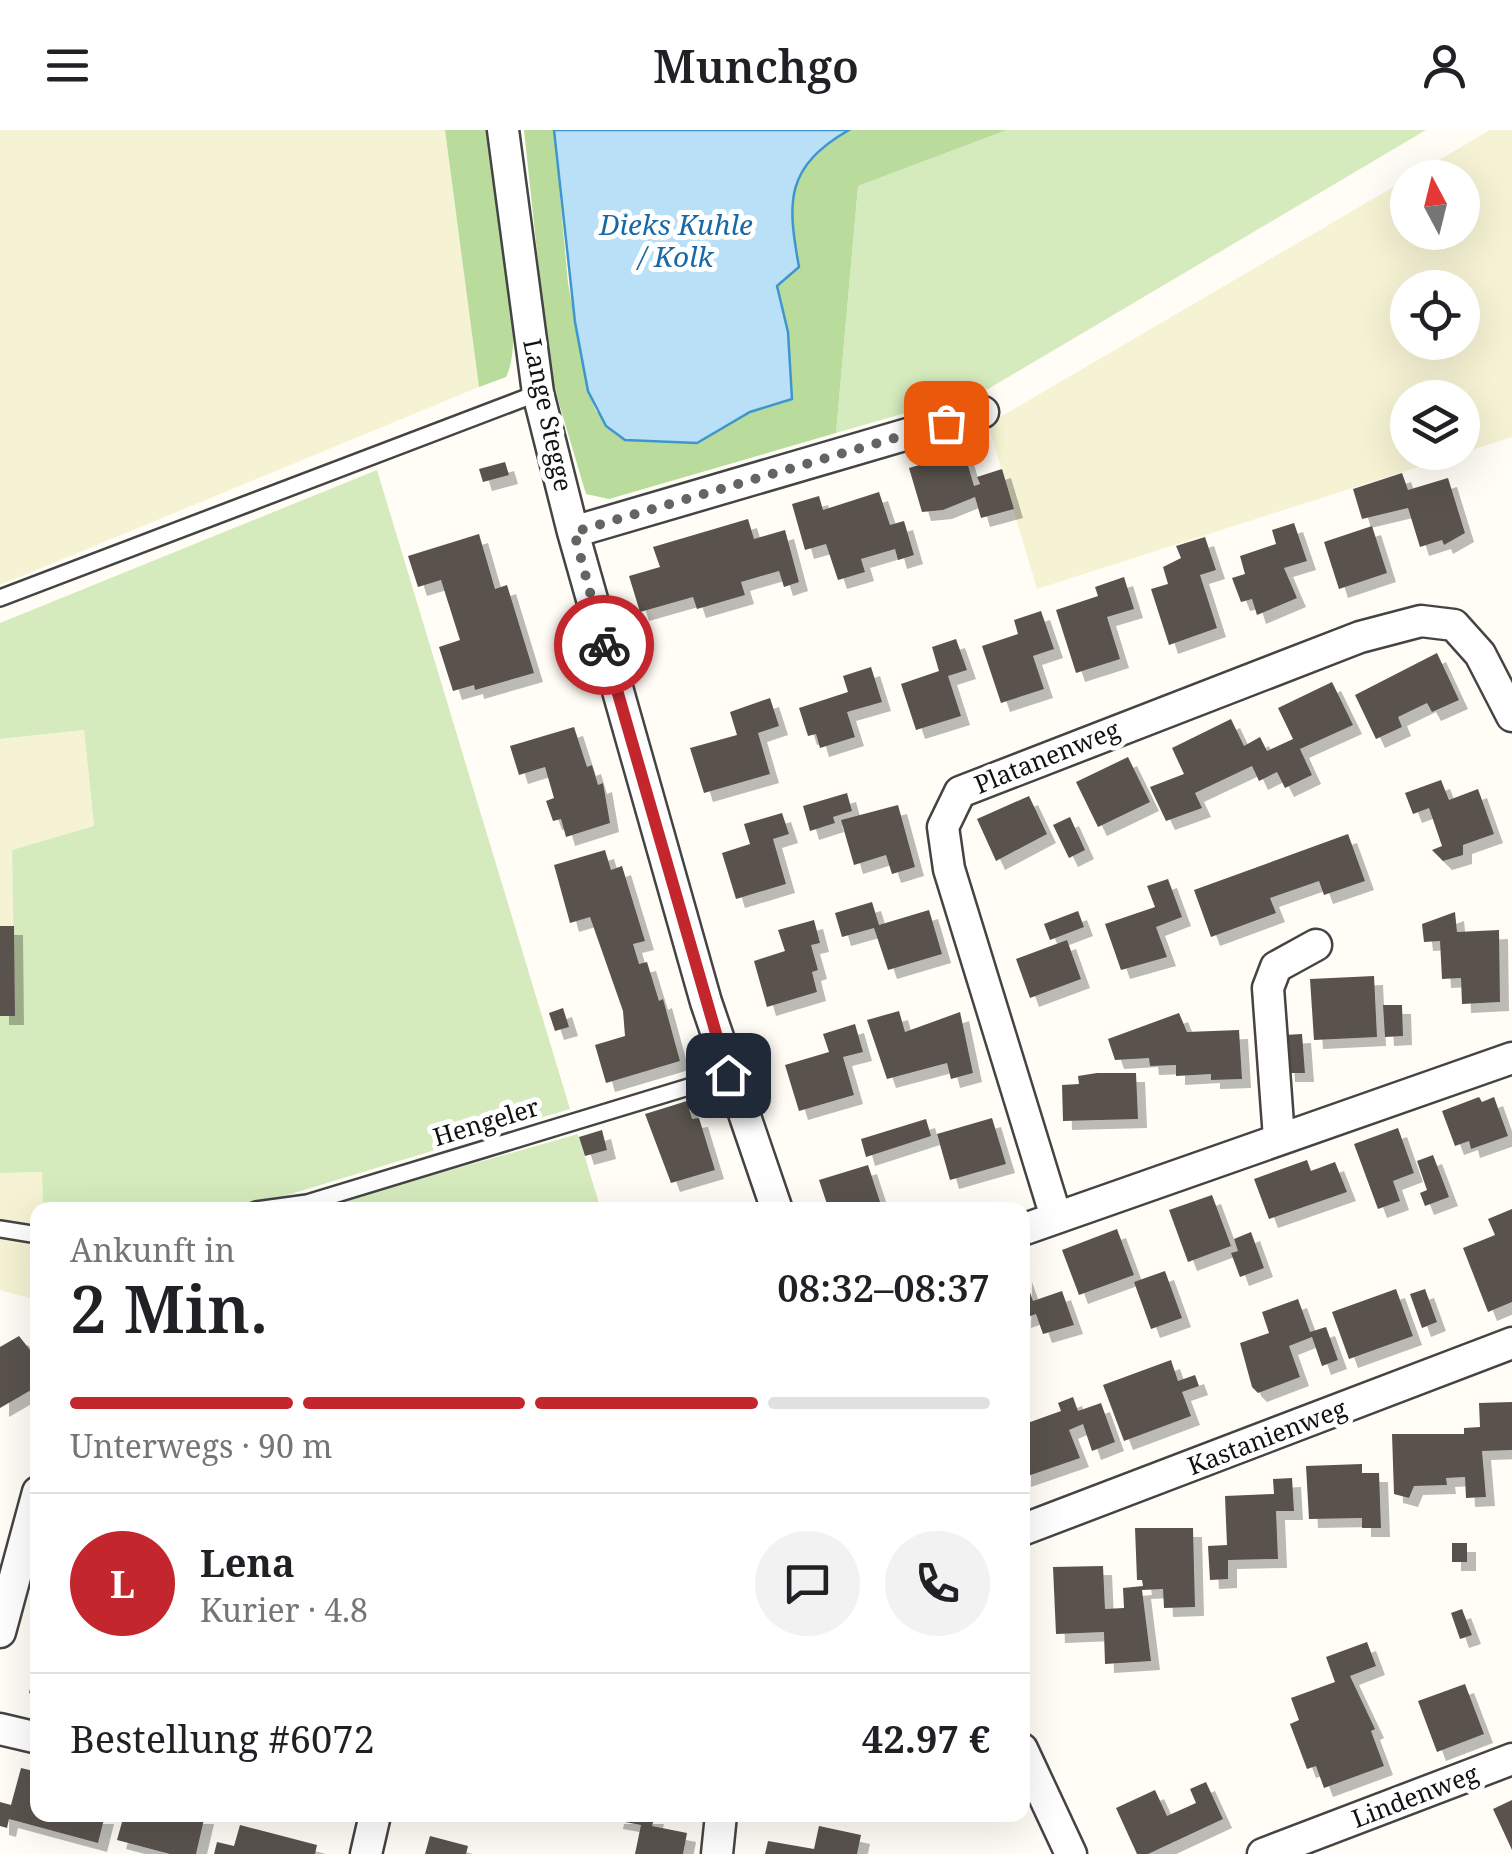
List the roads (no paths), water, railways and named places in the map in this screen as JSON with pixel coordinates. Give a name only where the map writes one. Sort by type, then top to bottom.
[{"type":"street","name":"Lange Stegge","points":[[503,130],[538,392],[728,1075],[774,1202]]},
{"type":"street","points":[[574,532],[983,412]]},
{"type":"street","name":"Platanenweg","points":[[1056,1218],[949,869],[943,827],[960,792],[1360,637],[1421,621],[1454,625],[1480,654],[1512,716]]},
{"type":"street","points":[[1279,1138],[1268,988],[1276,968],[1289,956],[1316,945]]},
{"type":"street","points":[[1030,1227],[1512,1058]]},
{"type":"street","name":"Kastanienweg","points":[[1030,1527],[1512,1343]]},
{"type":"street","points":[[0,1632],[30,1521]]},
{"type":"street","points":[[0,1729],[30,1736]]},
{"type":"street","name":"Lindenweg","points":[[1262,1854],[1512,1759]]},
{"type":"street","points":[[1030,1767],[1071,1854]]},
{"type":"street","points":[[366,1822],[366,1854]]},
{"type":"street","points":[[717,1854],[720,1822]]},
{"type":"lane","points":[[0,598],[538,392]]},
{"type":"lane","name":"Hengeler","points":[[310,1202],[728,1075]]},
{"type":"lane","points":[[0,1229],[30,1234]]},
{"type":"water","name":"Dieks Kuhle / Kolk","points":[[554,130],[849,130],[812,158],[796,188],[793,223],[799,267],[777,286],[788,332],[792,399],[750,412],[697,443],[625,440],[606,426],[588,391],[575,322]]}]
